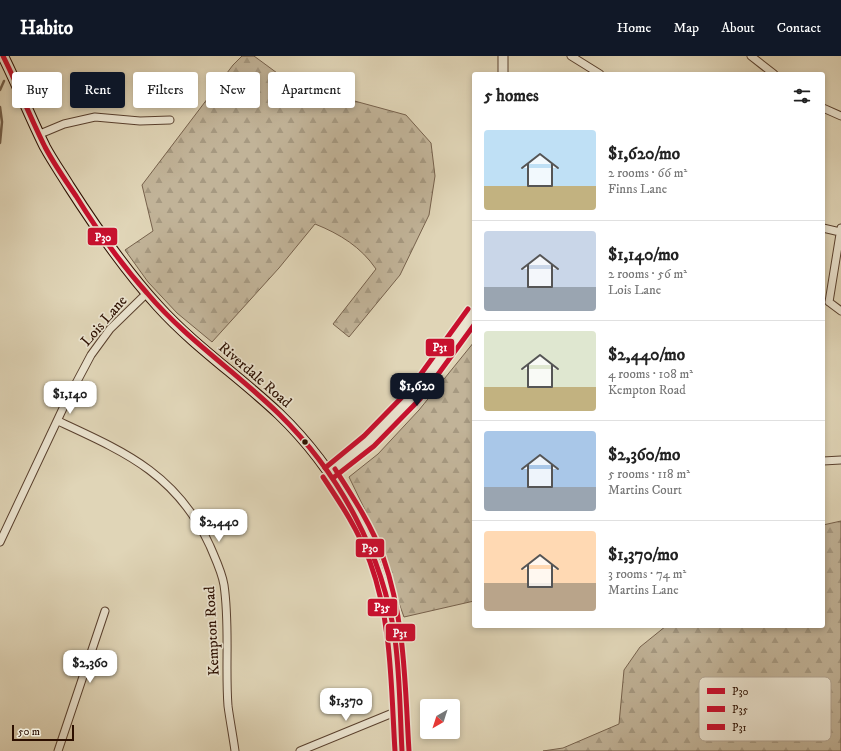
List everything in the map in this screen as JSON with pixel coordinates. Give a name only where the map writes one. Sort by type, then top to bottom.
[{"type":"main road","name":"Riverdale Road","points":[[1,56],[55,164],[86,214],[112,250],[147,293],[180,329],[285,421],[329,473],[343,494],[370,546],[381,576],[395,640],[402,751]]},
{"type":"street","points":[[503,56],[503,72]]},
{"type":"street","points":[[571,56],[597,72]]},
{"type":"street","points":[[751,56],[771,72]]},
{"type":"street","points":[[825,109],[841,116]]},
{"type":"street","points":[[40,134],[64,124],[95,117],[140,122],[170,120]]},
{"type":"street","points":[[825,228],[840,230],[826,304],[841,311]]},
{"type":"street","name":"Lois Lane","points":[[0,542],[84,368],[97,345],[119,320],[147,293]]},
{"type":"street","points":[[329,473],[373,436],[414,394],[472,316]]},
{"type":"street","name":"Kempton Road","points":[[58,421],[118,450],[152,470],[179,498],[203,532],[224,584],[228,629],[228,706],[235,751]]},
{"type":"street","points":[[825,460],[841,460]]},
{"type":"street","points":[[58,751],[104,611]]},
{"type":"street","points":[[300,751],[400,710]]},
{"type":"green space","points":[[242,56],[254,56],[276,72],[268,72],[268,108],[355,108],[355,101],[406,115],[431,143],[435,176],[429,215],[400,275],[349,337],[333,324],[376,269],[364,254],[349,242],[333,232],[315,224],[279,268],[212,342],[177,313],[148,282],[125,250],[153,231],[142,185],[206,101],[206,108],[260,108],[260,72],[228,72]]},
{"type":"green space","points":[[472,344],[472,601],[404,617],[366,512],[349,477],[378,454],[419,410]]},
{"type":"green space","points":[[841,521],[841,751],[543,751],[563,748],[619,724],[624,670],[640,647],[664,628],[825,628],[825,525]]},
{"type":"waterway","points":[[0,90],[4,81]]},
{"type":"waterway","points":[[0,107],[2,122],[0,143]]},
{"type":"transit line","name":"P30","points":[[3,56],[48,153],[118,258],[162,310],[279,414],[301,437],[339,489],[369,546],[389,607],[398,667],[402,751]]},
{"type":"transit line","name":"P31","points":[[325,468],[364,436],[410,389],[468,309]]},
{"type":"transit line","name":"P35","points":[[333,478],[374,446],[420,399],[472,328]]},
{"type":"transit line","name":"P31","points":[[335,469],[362,512],[379,545],[390,580],[396,604],[403,653],[409,751]]},
{"type":"transit line","name":"P35","points":[[323,477],[361,539],[377,585],[387,632],[395,751]]}]
